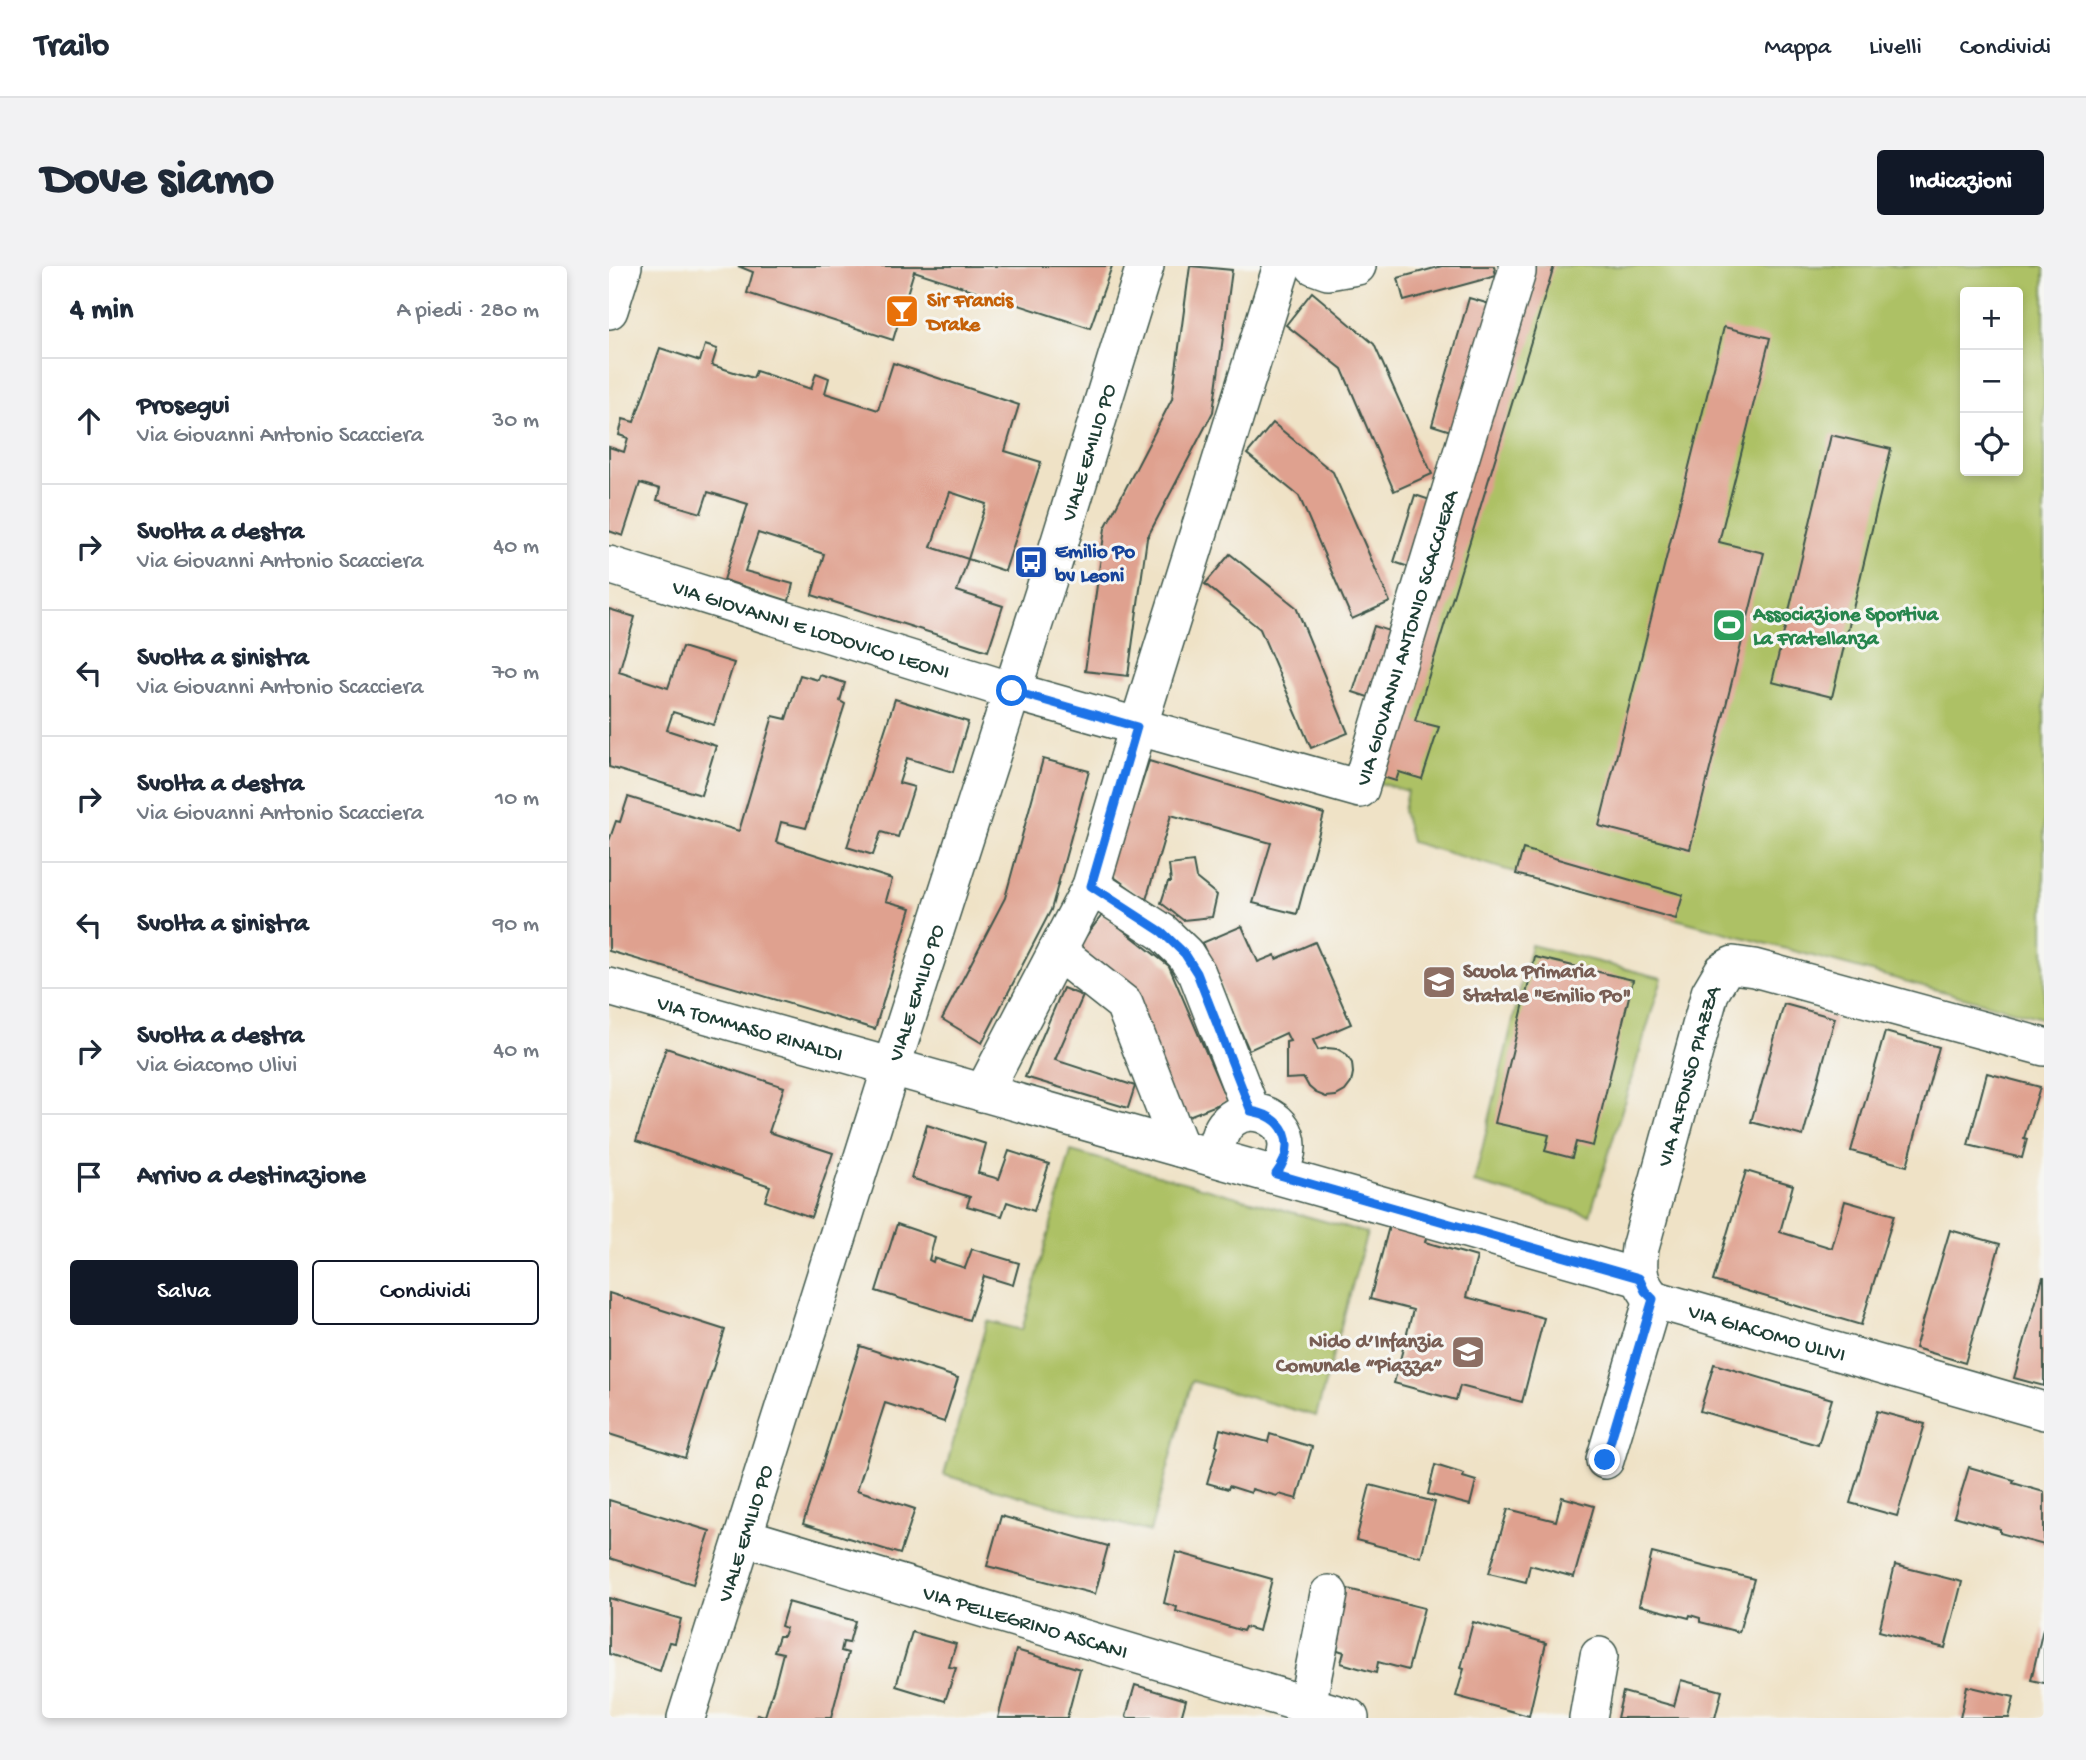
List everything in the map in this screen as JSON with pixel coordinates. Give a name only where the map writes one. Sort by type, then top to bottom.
[{"type":"street","points":[[609,310],[623,266]]},
{"type":"street","name":"VIALE EMILIO PO","points":[[686,1718],[1145,266]]},
{"type":"street","points":[[983,1093],[1091,886],[1137,727],[1282,266]]},
{"type":"street","points":[[1314,266],[1328,271],[1357,266]]},
{"type":"street","name":"VIA GIOVANNI ANTONIO SCACCIERA","points":[[1012,691],[1360,789],[1517,266]]},
{"type":"street","name":"VIA GIOVANNI E LODOVICO LEONI","points":[[609,565],[1012,691]]},
{"type":"street","points":[[1091,886],[1162,932],[1185,954],[1197,973],[1251,1111]]},
{"type":"street","points":[[1057,951],[1124,1004],[1180,1147]]},
{"type":"street","name":"VIA ALFONSO PIAZZA","points":[[1646,1288],[1637,1267],[1640,1248],[1710,993],[1723,971],[1733,965],[1754,968],[2044,1047]]},
{"type":"street","name":"VIA TOMMASO RINALDI","points":[[609,986],[891,1068]]},
{"type":"street","points":[[891,1068],[1276,1174],[1284,1162],[1287,1148],[1285,1134],[1277,1122],[1265,1114],[1251,1111],[1236,1115],[1223,1125],[1216,1140],[1216,1157]]},
{"type":"street","name":"VIA GIACOMO ULIVI","points":[[1276,1174],[2044,1411]]},
{"type":"street","points":[[1605,1460],[1646,1288]]},
{"type":"street","name":"VIA PELLEGRINO ASCANI","points":[[744,1537],[1350,1718]]},
{"type":"street","points":[[1307,1705],[1329,1594]]},
{"type":"street","points":[[1588,1718],[1599,1657]]},
{"type":"green space","name":"Associazione Sportiva La Fratellanza","points":[[1525,266],[2044,266],[2044,1019],[1676,919],[1411,842],[1403,811],[1407,791],[1365,779]]},
{"type":"green space","points":[[1531,945],[1662,978],[1590,1215],[1474,1183]]},
{"type":"green space","points":[[1071,1151],[1367,1233],[1316,1416],[1192,1381],[1150,1532],[944,1475],[987,1321],[1022,1330]]},
{"type":"building","points":[[738,266],[1112,266],[1090,328],[914,271],[893,340],[747,293],[753,272]]},
{"type":"building","points":[[1190,266],[1232,270],[1213,412],[1147,538],[1128,676],[1085,671],[1105,528],[1172,399]]},
{"type":"building","points":[[1442,266],[1494,266],[1496,276],[1404,301],[1398,278]]},
{"type":"building","points":[[1529,266],[1554,266],[1415,721],[1439,727],[1422,779],[1399,772],[1396,781],[1373,774]]},
{"type":"building","points":[[1312,292],[1374,344],[1432,474],[1394,491],[1342,369],[1286,325]]},
{"type":"building","points":[[1469,298],[1493,305],[1457,433],[1432,425]]},
{"type":"building","points":[[1724,327],[1770,338],[1719,542],[1764,553],[1690,849],[1599,826]]},
{"type":"building","points":[[705,345],[717,349],[712,365],[753,378],[756,371],[811,389],[816,373],[829,378],[825,393],[878,410],[893,363],[1019,405],[1005,451],[1041,462],[1005,571],[968,559],[957,591],[1003,606],[988,651],[812,595],[824,554],[758,533],[745,571],[793,584],[789,601],[724,580],[748,504],[708,492],[701,513],[657,500],[660,489],[640,483],[623,536],[609,531],[609,447],[624,452],[628,438],[619,435],[623,419],[634,422],[660,348],[700,361]],"holes":[[[950,492],[986,504],[968,559],[931,547]]]},
{"type":"building","points":[[1273,423],[1333,472],[1390,602],[1352,619],[1299,496],[1247,454]]},
{"type":"building","points":[[1831,435],[1891,449],[1832,697],[1772,682]]},
{"type":"building","points":[[1415,495],[1439,503],[1418,570],[1394,562]]},
{"type":"building","points":[[1230,554],[1296,607],[1348,733],[1311,748],[1260,629],[1205,584]]},
{"type":"building","points":[[609,609],[635,617],[619,672],[668,688],[682,647],[734,663],[714,725],[673,712],[667,730],[716,746],[701,795],[609,767]]},
{"type":"building","points":[[1374,626],[1398,634],[1377,700],[1353,692]]},
{"type":"building","points":[[800,675],[818,680],[820,675],[845,683],[840,701],[845,704],[806,828],[781,822],[776,842],[892,879],[886,901],[911,908],[875,1029],[609,951],[609,841],[616,821],[620,822],[628,797],[739,831],[773,716],[786,719]]},
{"type":"building","points":[[895,699],[968,722],[953,772],[907,758],[899,783],[914,787],[898,837],[881,832],[873,855],[847,847]]},
{"type":"building","points":[[1043,759],[1089,771],[1051,910],[982,1043],[942,1019],[1005,898]]},
{"type":"building","points":[[1149,761],[1324,814],[1297,914],[1253,903],[1271,843],[1171,815],[1146,900],[1107,872],[1123,801],[1135,804]]},
{"type":"building","points":[[1523,849],[1683,895],[1676,919],[1516,874]]},
{"type":"building","points":[[1193,862],[1196,878],[1217,895],[1212,917],[1183,920],[1161,903],[1168,882],[1171,882],[1169,865]]},
{"type":"building","points":[[1103,914],[1169,966],[1227,1101],[1186,1117],[1076,949]]},
{"type":"building","points":[[1242,926],[1258,962],[1275,955],[1276,959],[1315,942],[1351,1024],[1313,1040],[1318,1050],[1337,1049],[1346,1054],[1352,1063],[1351,1083],[1345,1091],[1326,1097],[1309,1087],[1304,1078],[1286,1079],[1286,1042],[1290,1041],[1286,1033],[1249,1050],[1202,943]]},
{"type":"building","points":[[1535,957],[1633,980],[1593,1146],[1576,1142],[1572,1158],[1545,1151],[1549,1135],[1495,1123]]},
{"type":"building","points":[[1063,988],[1083,996],[1055,1060],[1135,1086],[1128,1108],[1025,1077]]},
{"type":"building","points":[[1784,1004],[1835,1018],[1803,1136],[1751,1122]]},
{"type":"building","points":[[1885,1032],[1939,1047],[1907,1166],[1851,1151]]},
{"type":"building","points":[[666,1048],[784,1087],[769,1132],[833,1153],[811,1217],[765,1201],[770,1186],[636,1141]]},
{"type":"building","points":[[1987,1073],[2040,1087],[2024,1138],[2027,1139],[2022,1158],[1968,1145]]},
{"type":"building","points":[[927,1125],[986,1144],[978,1173],[999,1179],[1009,1151],[1049,1164],[1034,1211],[1007,1202],[1002,1216],[967,1206],[970,1197],[911,1178]]},
{"type":"building","points":[[1746,1171],[1793,1185],[1780,1232],[1832,1248],[1845,1201],[1894,1215],[1861,1325],[1713,1281]]},
{"type":"building","points":[[1392,1215],[1430,1225],[1425,1242],[1477,1257],[1466,1297],[1544,1318],[1522,1402],[1460,1386],[1456,1400],[1394,1383],[1413,1310],[1370,1299]]},
{"type":"building","points":[[897,1224],[935,1237],[929,1260],[933,1262],[934,1258],[965,1268],[972,1249],[1019,1263],[1013,1285],[984,1276],[969,1320],[876,1291]]},
{"type":"building","points":[[1950,1230],[2000,1244],[1965,1363],[1915,1348]]},
{"type":"building","points":[[2044,1277],[2044,1386],[2014,1378]]},
{"type":"building","points":[[609,1293],[725,1330],[685,1458],[609,1434]]},
{"type":"building","points":[[860,1346],[958,1378],[944,1422],[885,1403],[857,1490],[915,1509],[900,1554],[803,1524]]},
{"type":"building","points":[[1714,1364],[1832,1399],[1818,1445],[1700,1411]]},
{"type":"building","points":[[1877,1411],[1925,1424],[1897,1516],[1850,1503]]},
{"type":"building","points":[[1220,1429],[1268,1442],[1270,1434],[1312,1447],[1297,1499],[1252,1489],[1251,1493],[1229,1486],[1228,1489],[1207,1483]]},
{"type":"building","points":[[1435,1465],[1464,1474],[1463,1477],[1476,1481],[1470,1505],[1428,1494]]},
{"type":"building","points":[[1969,1467],[2044,1492],[2044,1545],[1954,1516]]},
{"type":"building","points":[[1370,1485],[1435,1502],[1421,1557],[1356,1540]]},
{"type":"building","points":[[1562,1497],[1594,1506],[1574,1577],[1530,1565],[1526,1582],[1489,1573],[1508,1509],[1556,1521]]},
{"type":"building","points":[[609,1500],[710,1531],[693,1584],[609,1558]]},
{"type":"building","points":[[1001,1516],[1108,1546],[1095,1594],[987,1566]]},
{"type":"building","points":[[1176,1552],[1272,1579],[1259,1631],[1245,1627],[1243,1631],[1176,1611],[1177,1607],[1164,1603]]},
{"type":"building","points":[[1652,1553],[1754,1579],[1739,1632],[1700,1622],[1700,1618],[1690,1615],[1689,1618],[1639,1605]]},
{"type":"building","points":[[1895,1565],[1962,1582],[1945,1648],[1879,1631]]},
{"type":"building","points":[[1344,1588],[1424,1608],[1408,1670],[1378,1662],[1376,1673],[1341,1663],[1344,1652],[1328,1647]]},
{"type":"building","points":[[609,1598],[681,1619],[675,1643],[669,1642],[660,1671],[609,1654]]},
{"type":"building","points":[[788,1602],[855,1621],[849,1643],[843,1642],[841,1651],[848,1653],[831,1718],[756,1718],[757,1714],[765,1716],[775,1684],[783,1653],[774,1651],[779,1636],[783,1636],[786,1628],[781,1626]]},
{"type":"building","points":[[1473,1622],[1546,1643],[1529,1716],[1456,1696]]},
{"type":"building","points":[[2044,1629],[2044,1683],[2031,1680]]},
{"type":"building","points":[[912,1632],[956,1644],[949,1667],[956,1668],[945,1701],[896,1686]]},
{"type":"building","points":[[1016,1650],[1080,1669],[1067,1718],[998,1718]]},
{"type":"building","points":[[1681,1680],[1722,1691],[1715,1718],[1617,1718],[1623,1692],[1674,1706]]},
{"type":"building","points":[[1135,1685],[1186,1700],[1181,1718],[1128,1718],[1126,1716]]},
{"type":"building","points":[[1967,1686],[2014,1697],[2009,1718],[1960,1718]]},
{"type":"place","name":"Sir Francis Drake","points":[[902,311]]},
{"type":"place","name":"Emilio Po bv Leoni","points":[[1031,562]]},
{"type":"place","name":"Associazione Sportiva La Fratellanza","points":[[1729,625]]},
{"type":"place","name":"Scuola Primaria Statale \"Emilio Po\"","points":[[1439,982]]},
{"type":"place","name":"Nido d’Infanzia Comunale “Piazza”","points":[[1468,1352]]},
{"type":"route","points":[[1012,691],[1137,727],[1091,886],[1162,932],[1185,954],[1197,973],[1251,1111],[1265,1114],[1277,1122],[1285,1134],[1287,1148],[1284,1162],[1276,1174],[1639,1278],[1645,1291],[1653,1299],[1605,1460]]}]
